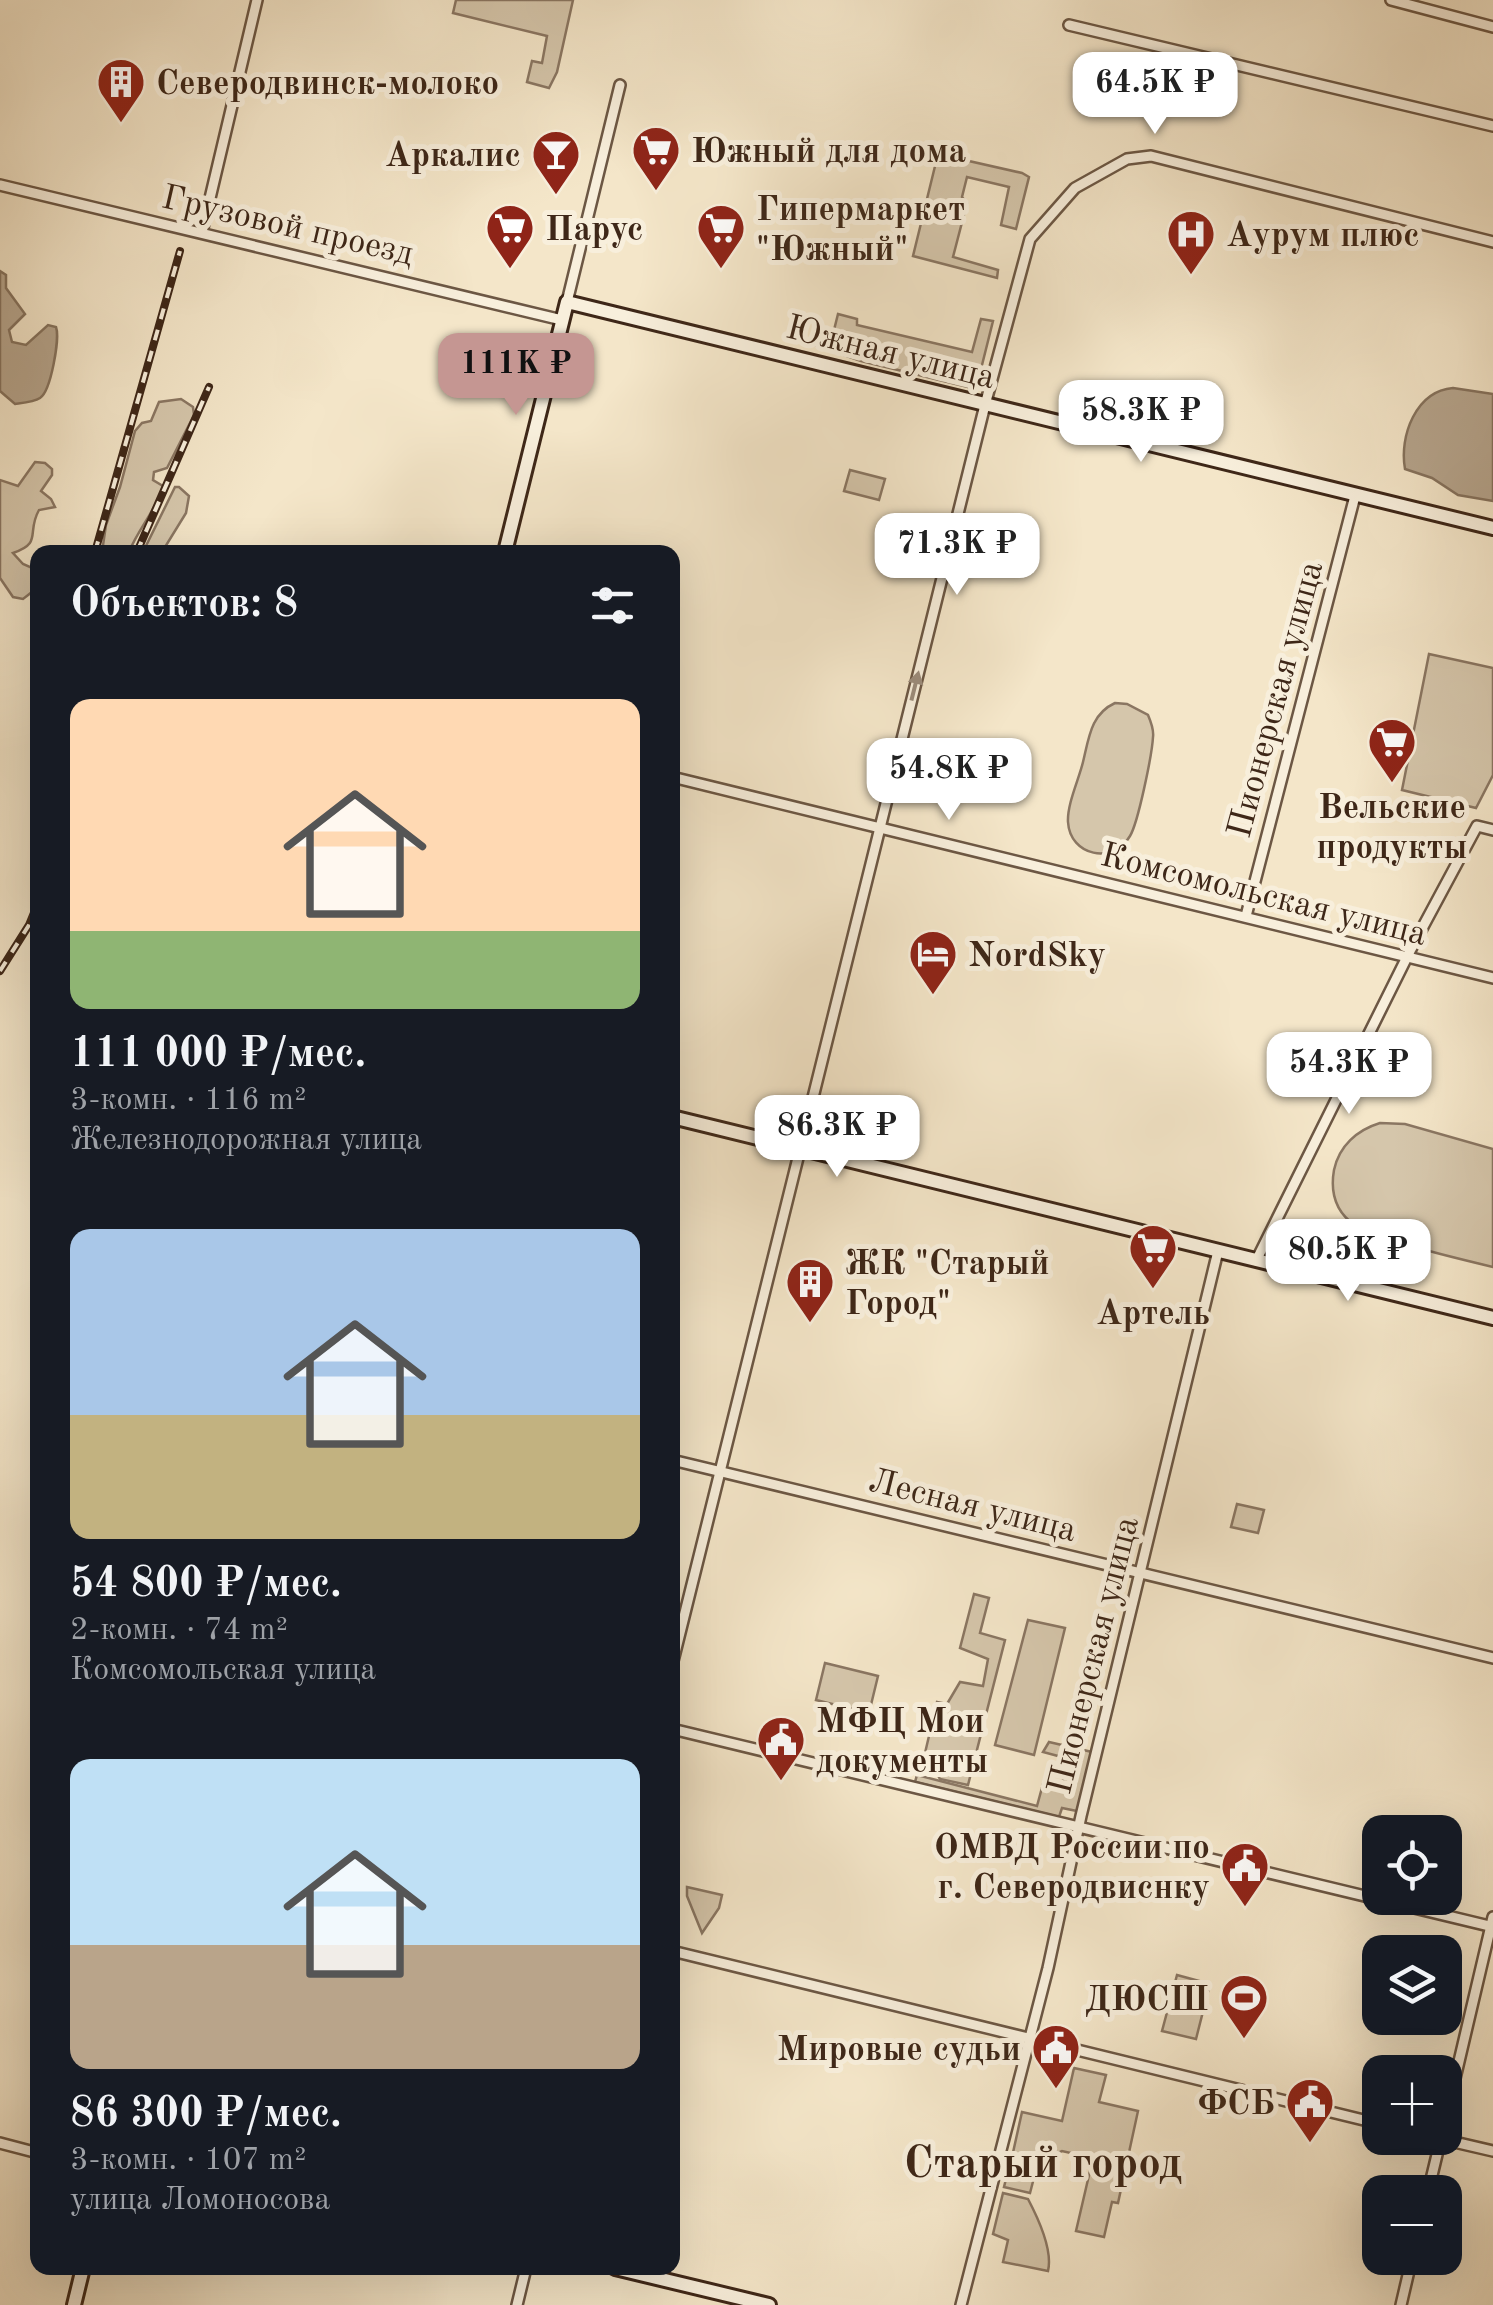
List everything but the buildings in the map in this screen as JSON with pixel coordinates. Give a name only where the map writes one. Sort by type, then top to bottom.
[{"type":"main road","points":[[507,545],[567,302]]},
{"type":"main road","name":"Южная улица","points":[[567,302],[1493,528]]},
{"type":"main road","points":[[680,1119],[1493,1318]]},
{"type":"main road","points":[[74,2305],[81,2275]]},
{"type":"main road","points":[[644,2275],[769,2305]]},
{"type":"street","points":[[202,232],[257,0]]},
{"type":"street","points":[[1391,0],[1493,27]]},
{"type":"street","points":[[1069,25],[1493,126]]},
{"type":"street","points":[[567,302],[620,85]]},
{"type":"street","points":[[680,1633],[984,405],[1030,239],[1075,188],[1127,159],[1151,156],[1493,242]]},
{"type":"street","name":"Грузовой проезд","points":[[0,184],[562,320]]},
{"type":"street","name":"Пионерская улица","points":[[1246,916],[1355,496]]},
{"type":"street","name":"Комсомольская улица","points":[[680,779],[1493,978]]},
{"type":"street","points":[[1256,1260],[1477,826],[1493,830]]},
{"type":"street","name":"Пионерская улица","points":[[961,2305],[1030,2039],[1218,1252]]},
{"type":"street","name":"Лесная улица","points":[[680,1462],[1493,1658]]},
{"type":"street","points":[[680,1730],[1492,1924],[1461,2055]]},
{"type":"street","points":[[680,1954],[1362,2120]]},
{"type":"street","points":[[1462,2143],[1493,2151]]},
{"type":"street","points":[[0,2144],[30,2150]]},
{"type":"street","points":[[517,2305],[524,2275]]},
{"type":"street","points":[[1401,2305],[1408,2275]]},
{"type":"shaded area","points":[[456,0],[573,0],[557,72],[549,88],[527,82],[532,61],[542,63],[547,36],[453,13]]},
{"type":"shaded area","points":[[938,154],[1029,177],[1016,229],[1001,225],[1009,187],[967,177],[962,197],[967,203],[953,257],[998,270],[997,278],[913,256]]},
{"type":"shaded area","points":[[0,271],[6,275],[6,288],[25,314],[9,330],[12,342],[26,345],[48,325],[56,327],[57,333],[56,352],[44,393],[40,398],[15,404],[0,391]]},
{"type":"shaded area","points":[[838,314],[857,319],[857,325],[972,352],[981,319],[993,321],[976,389],[861,361],[812,344],[813,339],[831,342]]},
{"type":"shaded area","points":[[1453,388],[1493,394],[1493,501],[1458,495],[1432,478],[1405,469],[1405,443],[1413,417],[1429,397]]},
{"type":"shaded area","points":[[181,399],[193,407],[194,415],[167,468],[154,472],[153,480],[163,486],[132,545],[103,545],[135,431],[142,423],[151,421],[159,402]]},
{"type":"shaded area","points":[[35,462],[52,469],[41,491],[55,507],[39,510],[31,541],[13,553],[30,567],[30,594],[23,599],[13,597],[0,578],[0,480],[18,486]]},
{"type":"shaded area","points":[[850,470],[885,479],[879,500],[844,491]]},
{"type":"shaded area","points":[[175,487],[179,487],[189,496],[186,513],[166,545],[146,545]]},
{"type":"shaded area","points":[[1429,654],[1493,668],[1493,775],[1476,808],[1402,790]]},
{"type":"shaded area","points":[[1115,703],[1127,704],[1148,715],[1152,746],[1141,804],[1130,836],[1113,851],[1093,853],[1076,843],[1068,815],[1092,727],[1101,713]]},
{"type":"shaded area","points":[[1380,1123],[1405,1124],[1493,1149],[1493,1267],[1386,1240],[1345,1217],[1333,1189],[1336,1161],[1350,1140]]},
{"type":"shaded area","points":[[1237,1504],[1264,1510],[1258,1533],[1231,1527]]},
{"type":"shaded area","points":[[974,1594],[989,1598],[980,1633],[1005,1640],[968,1785],[940,1779],[925,1753],[937,1702],[947,1704],[960,1682],[983,1686],[988,1659],[960,1648]]},
{"type":"shaded area","points":[[1028,1620],[1065,1628],[1034,1755],[995,1745]]},
{"type":"shaded area","points":[[825,1663],[878,1676],[869,1713],[816,1700]]},
{"type":"shaded area","points":[[1049,1742],[1092,1752],[1077,1811],[1062,1808],[1059,1817],[915,1782],[917,1775],[1037,1806],[1043,1784],[1061,1787],[1069,1759],[1043,1752]]},
{"type":"shaded area","points":[[687,1887],[722,1895],[719,1908],[702,1933],[687,1896]]},
{"type":"shaded area","points":[[1177,1975],[1210,1984],[1196,2039],[1162,2031]]},
{"type":"shaded area","points":[[1074,2068],[1106,2075],[1099,2102],[1138,2111],[1118,2203],[1112,2202],[1104,2237],[1076,2231],[1093,2158],[1062,2151],[1037,2162],[1012,2157],[1022,2112],[1062,2121]]},
{"type":"shaded area","points":[[1010,2163],[1036,2170],[1030,2193],[1004,2187]]},
{"type":"shaded area","points":[[1003,2193],[1028,2199],[1047,2244],[1048,2271],[1003,2262],[1008,2240],[993,2234]]},
{"type":"railway","points":[[97,545],[180,251]]},
{"type":"railway","points":[[140,545],[209,387]]},
{"type":"railway","points":[[0,971],[30,923]]},
{"type":"place","name":"Северодвинск-молоко","points":[[121,124]]},
{"type":"place","name":"Южный для дома","points":[[656,192]]},
{"type":"place","name":"Аркалис","points":[[556,196]]},
{"type":"place","name":"Парус","points":[[510,270]]},
{"type":"place","name":"Гипермаркет \"Южный\"","points":[[721,270]]},
{"type":"place","name":"Аурум плюс","points":[[1191,276]]},
{"type":"place","name":"Вельские продукты","points":[[1392,784]]},
{"type":"place","name":"NordSky","points":[[933,996]]},
{"type":"place","name":"Артель","points":[[1153,1290]]},
{"type":"place","name":"ЖК \"Старый Город\"","points":[[810,1324]]},
{"type":"place","name":"МФЦ Мои документы","points":[[781,1782]]},
{"type":"place","name":"ОМВД России по г. Северодвиснку","points":[[1245,1908]]},
{"type":"place","name":"ДЮСШ","points":[[1244,2040]]},
{"type":"place","name":"Мировые судьи","points":[[1056,2090]]},
{"type":"place","name":"ФСБ","points":[[1310,2144]]},
{"type":"district","name":"Старый город","points":[[1043,2161]]}]
